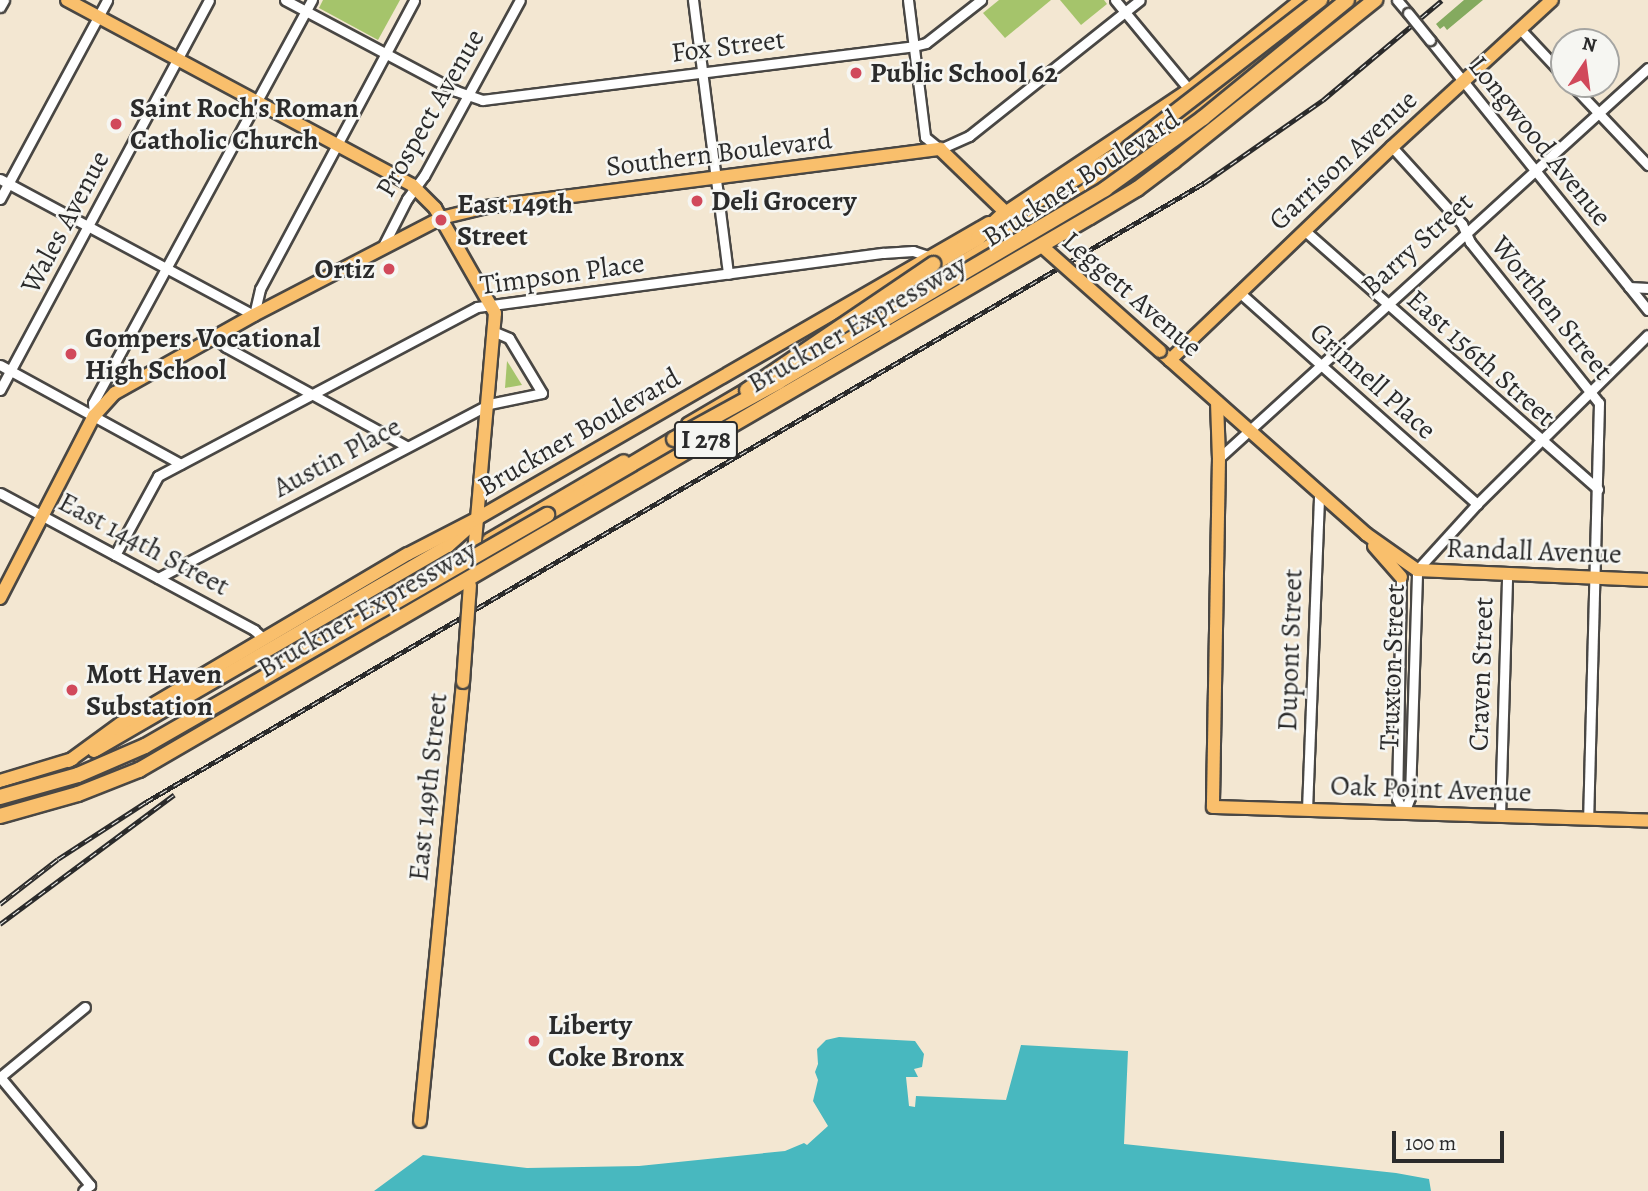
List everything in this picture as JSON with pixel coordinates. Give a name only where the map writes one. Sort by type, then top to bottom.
[{"type":"highway","points":[[674,439],[933,261],[978,238],[1005,213],[1021,210],[1129,148],[1320,0]]},
{"type":"highway","name":"Bruckner Expressway","points":[[0,797],[78,775],[145,747],[674,439],[790,375],[1105,189],[1203,118],[1347,0]]},
{"type":"highway","name":"Bruckner Expressway","points":[[0,814],[89,790],[139,770],[1090,217],[1137,189],[1174,161],[1375,0]]},
{"type":"main road","name":"East 149th Street","points":[[67,0],[416,188],[442,218],[492,304],[495,332],[489,404],[420,1121]]},
{"type":"main road","name":"Bruckner Boulevard","points":[[1005,213],[1189,90],[1301,0]]},
{"type":"main road","name":"Bruckner Boulevard","points":[[0,803],[80,776],[475,549],[1020,227],[1073,199],[1202,106],[1332,0]]},
{"type":"main road","name":"Bruckner Boulevard","points":[[0,814],[117,775],[473,564],[1040,244],[1128,184],[1214,120],[1361,0]]},
{"type":"main road","name":"Garrison Avenue","points":[[1165,355],[1239,292],[1552,0]]},
{"type":"main road","name":"Southern Boulevard","points":[[0,598],[94,416],[115,393],[254,315],[442,218],[486,207],[940,149]]},
{"type":"main road","name":"Leggett Avenue","points":[[940,149],[1020,227],[1366,534],[1418,570]]},
{"type":"main road","name":"Bruckner Boulevard","points":[[69,761],[120,724],[408,554],[478,518],[933,261]]},
{"type":"main road","points":[[1217,402],[1219,458]]},
{"type":"main road","name":"Oak Point Avenue","points":[[1219,458],[1213,807],[1648,821]]},
{"type":"main road","name":"Bruckner Boulevard","points":[[0,781],[69,761],[125,734],[448,546],[478,518]]},
{"type":"main road","points":[[1366,534],[1381,556],[1401,577]]},
{"type":"main road","name":"Randall Avenue","points":[[1418,570],[1507,576],[1648,580]]},
{"type":"main road","points":[[204,705],[260,691]]},
{"type":"main road","points":[[42,800],[68,788],[80,776]]},
{"type":"street","points":[[0,7],[4,0]]},
{"type":"street","points":[[0,199],[4,181],[107,0]]},
{"type":"street","name":"Wales Avenue","points":[[0,390],[209,0]]},
{"type":"street","points":[[285,0],[467,97]]},
{"type":"street","points":[[94,416],[93,402],[312,0]]},
{"type":"street","points":[[4,181],[254,315],[260,289],[414,0]]},
{"type":"street","name":"Prospect Avenue","points":[[381,250],[520,0]]},
{"type":"street","points":[[693,0],[728,274]]},
{"type":"street","name":"Leggett Avenue","points":[[908,0],[925,137],[940,149]]},
{"type":"street","name":"Fox Street","points":[[467,97],[482,100],[914,46],[926,43],[981,0]]},
{"type":"street","points":[[1115,0],[1214,120]]},
{"type":"street","name":"Southern Boulevard","points":[[940,149],[969,136],[1140,0]]},
{"type":"street","name":"Longwood Avenue","points":[[1397,0],[1648,310]]},
{"type":"street","points":[[1520,29],[1550,61]]},
{"type":"street","name":"Barry Street","points":[[1219,458],[1648,68]]},
{"type":"street","points":[[1584,98],[1648,165]]},
{"type":"street","name":"Worthen Street","points":[[1392,147],[1466,232],[1470,242],[1599,403],[1588,819]]},
{"type":"street","name":"East 156th Street","points":[[1304,230],[1541,442],[1598,489]]},
{"type":"street","name":"Timpson Place","points":[[116,555],[158,476],[477,307],[883,253],[912,251],[933,261]]},
{"type":"street","points":[[1629,287],[1648,288]]},
{"type":"street","name":"Grinnell Place","points":[[1239,292],[1476,504]]},
{"type":"street","name":"Austin Place","points":[[158,578],[489,404],[542,393],[509,338],[495,332]]},
{"type":"street","name":"Truxton Street","points":[[1404,813],[1410,797],[1418,570],[1476,504],[1648,335]]},
{"type":"street","points":[[215,338],[226,347],[406,446]]},
{"type":"street","points":[[114,363],[131,382]]},
{"type":"street","points":[[0,365],[181,464]]},
{"type":"street","name":"Dupont Street","points":[[1307,810],[1319,492]]},
{"type":"street","name":"East 144th Street","points":[[0,493],[254,630],[264,639]]},
{"type":"street","name":"Craven Street","points":[[1500,816],[1507,576]]},
{"type":"street","name":"Truxton Street","points":[[1401,577],[1397,799],[1404,813]]},
{"type":"street","points":[[85,1007],[0,1077],[86,1188]]},
{"type":"green space","points":[[323,0],[400,0],[378,40],[319,8]]},
{"type":"green space","points":[[999,0],[1051,0],[1005,38],[983,13]]},
{"type":"green space","points":[[1060,0],[1104,0],[1107,4],[1081,25]]},
{"type":"green space","points":[[1464,0],[1483,0],[1447,30],[1444,26],[1440,29],[1436,24]]},
{"type":"green space","points":[[507,361],[522,385],[505,388]]},
{"type":"water","points":[[839,1037],[915,1041],[924,1054],[922,1067],[914,1069],[918,1077],[906,1077],[909,1106],[915,1107],[916,1096],[1006,1100],[1021,1045],[1128,1051],[1124,1144],[1396,1173],[1429,1179],[1431,1191],[374,1191],[423,1155],[527,1168],[639,1166],[785,1151],[804,1143],[807,1145],[828,1126],[813,1101],[818,1080],[815,1072],[818,1064],[817,1049],[826,1040]]},
{"type":"railway","points":[[0,904],[58,859],[146,802],[1204,183],[1323,100],[1442,0]]},
{"type":"railway","points":[[0,924],[174,795]]},
{"type":"place","name":"Public School 62","points":[[856,73]]},
{"type":"place","name":"Saint Roch's Roman Catholic Church","points":[[116,124]]},
{"type":"place","name":"Deli Grocery","points":[[697,201]]},
{"type":"place","name":"East 149th Street","points":[[441,220]]},
{"type":"place","name":"Ortiz","points":[[389,269]]},
{"type":"place","name":"Gompers Vocational High School","points":[[71,354]]},
{"type":"place","name":"Mott Haven Substation","points":[[72,690]]},
{"type":"place","name":"Liberty Coke Bronx","points":[[534,1041]]}]
